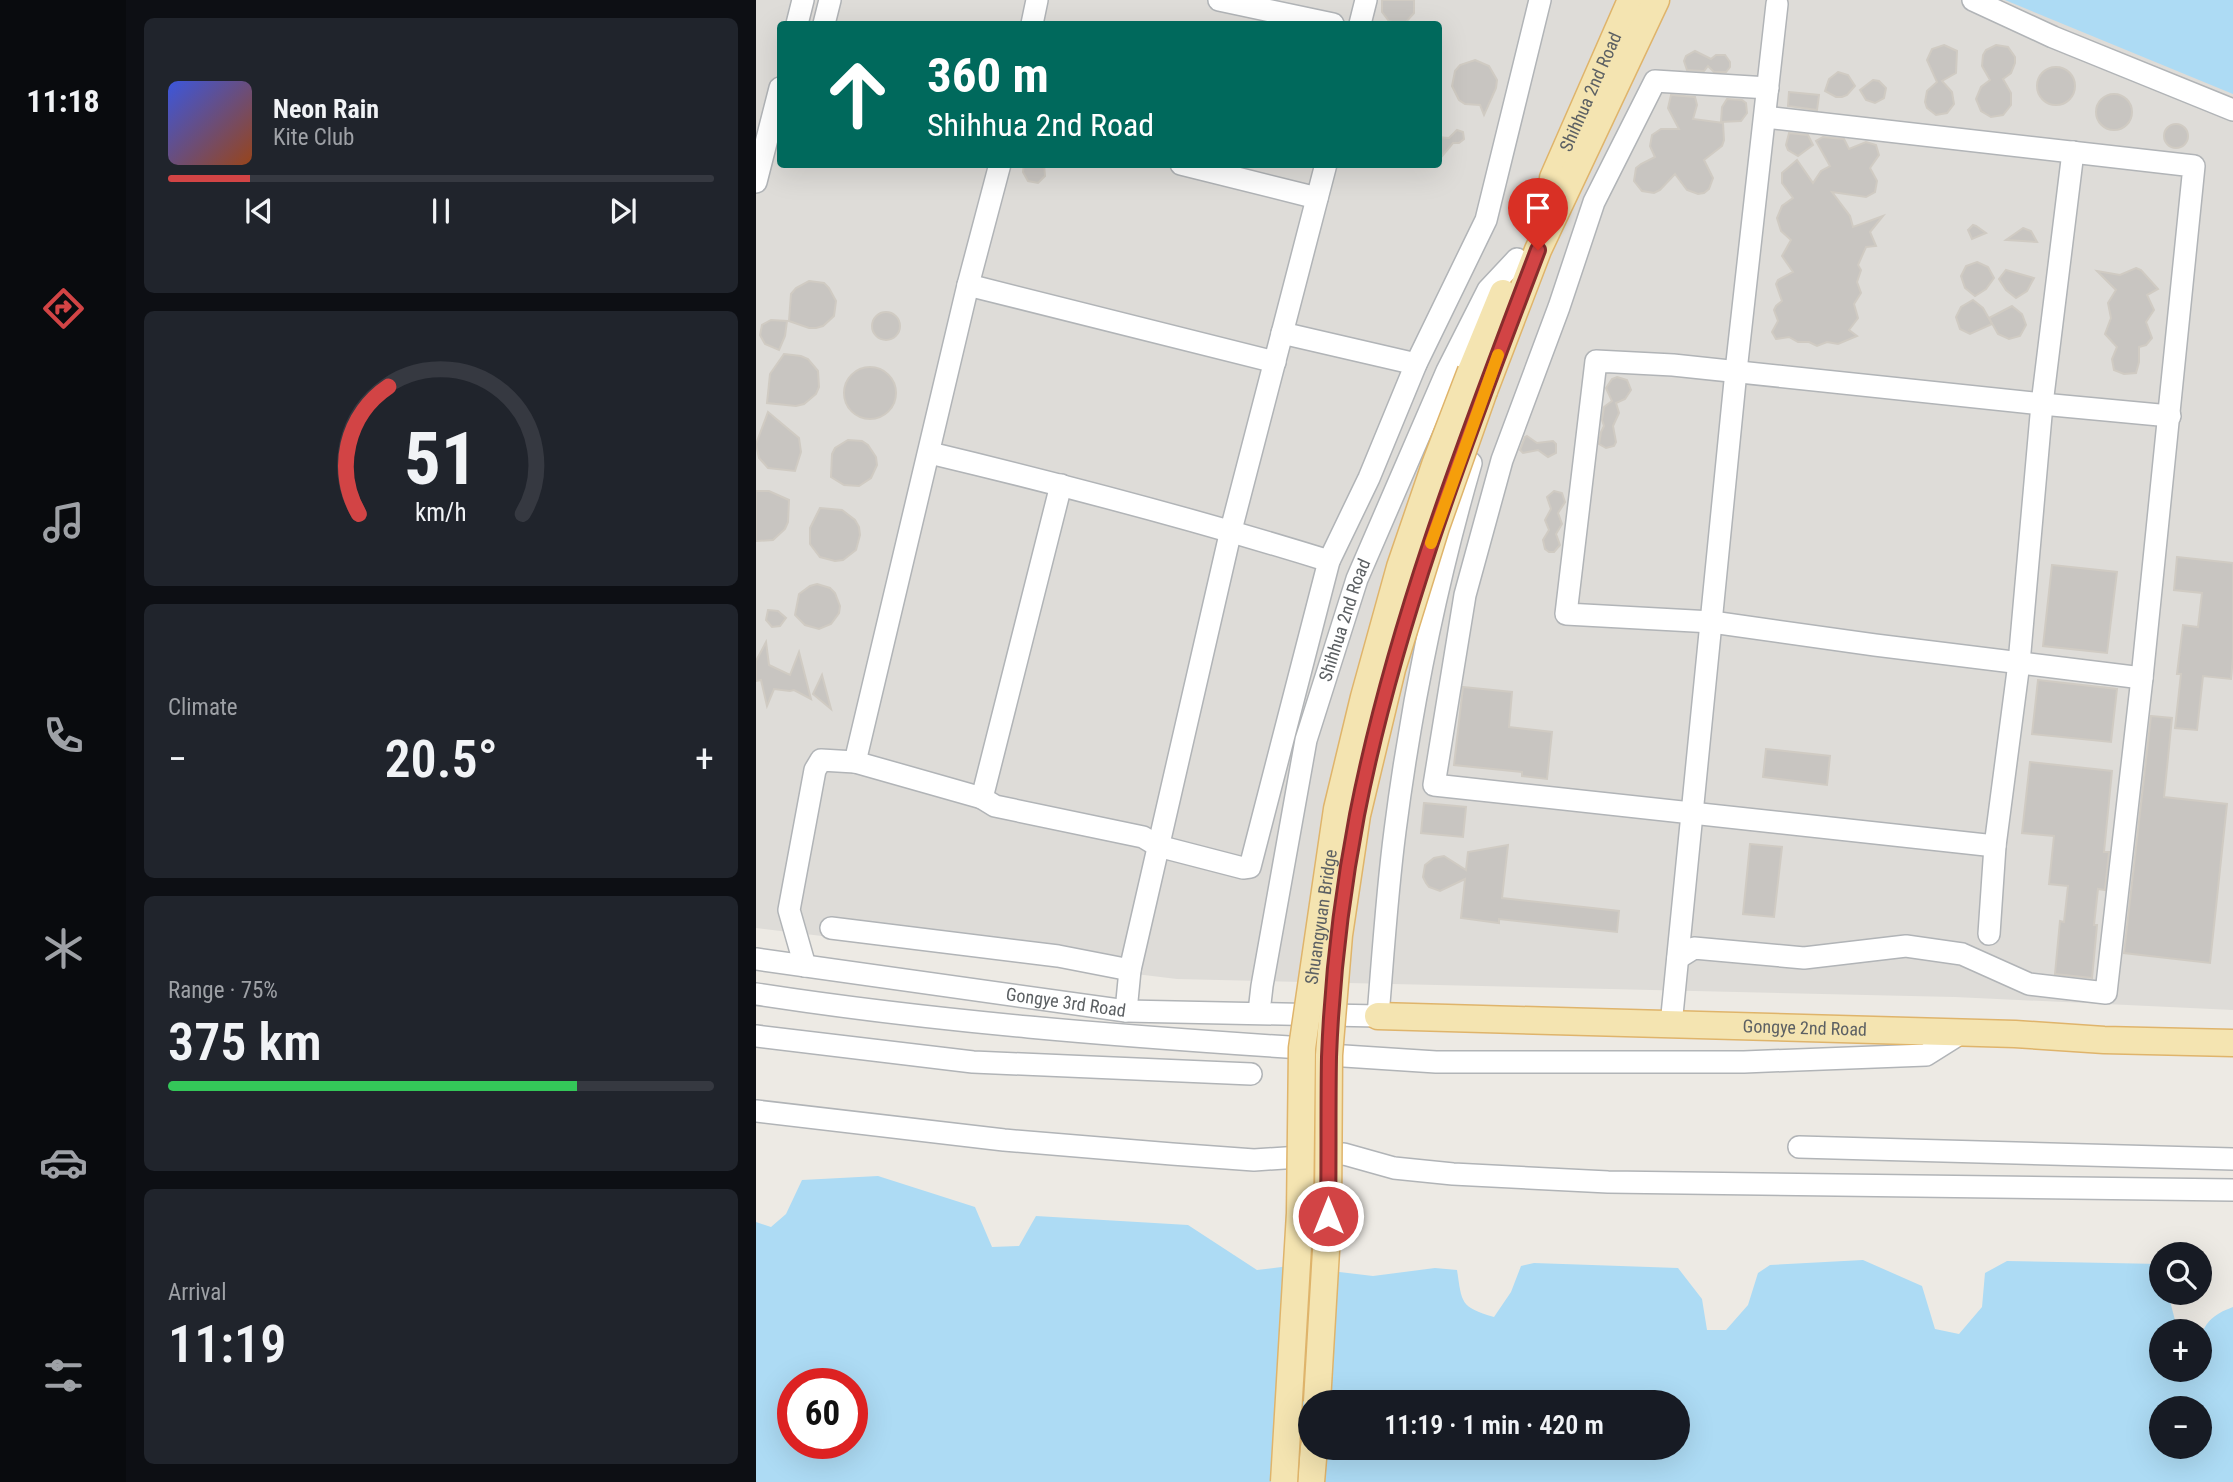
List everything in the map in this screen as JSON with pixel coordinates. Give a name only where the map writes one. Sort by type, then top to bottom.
[{"type":"main road","name":"Shihhua 2nd Road","points":[[1478,381],[1631,0]]},
{"type":"main road","name":"Shihhua 2nd Road","points":[[1527,254],[1656,0]]},
{"type":"main road","name":"Shuangyuan Bridge","points":[[1284,1482],[1300,1213],[1302,1048],[1337,809],[1399,567],[1435,465],[1478,381]]},
{"type":"main road","name":"Shuangyuan Bridge","points":[[1318,1390],[1328,1216],[1329,1055],[1339,935],[1357,815],[1392,669],[1478,381]]},
{"type":"main road","name":"Gongye 2nd Road","points":[[1378,1016],[2233,1043]]},
{"type":"main road","points":[[1311,1482],[1313,1460]]},
{"type":"street","points":[[798,21],[803,0]]},
{"type":"street","points":[[825,21],[830,0]]},
{"type":"street","points":[[1033,21],[1037,0]]},
{"type":"street","points":[[1219,0],[1319,21]]},
{"type":"street","points":[[1361,21],[1366,0]]},
{"type":"street","points":[[805,966],[789,910],[815,770],[821,760],[855,762],[982,798],[995,806],[1143,837],[1158,846],[1244,868],[1250,867],[1329,561],[1369,478],[1416,364],[1486,220],[1540,0]]},
{"type":"street","points":[[1973,0],[2053,37],[2233,110]]},
{"type":"street","points":[[1671,1025],[1736,372],[1777,4]]},
{"type":"street","points":[[1768,88],[1655,81],[1594,202],[1559,307],[1502,460],[1465,595],[1434,785],[1994,846]]},
{"type":"street","points":[[756,182],[777,100]]},
{"type":"street","points":[[1678,958],[1694,948],[1804,958],[1906,946],[1962,954],[2029,984],[2106,993],[2170,416],[2194,166],[1765,117]]},
{"type":"street","points":[[1989,934],[1994,846],[2019,663],[2042,404],[2073,152]]},
{"type":"street","points":[[855,762],[968,285],[999,168]]},
{"type":"street","points":[[1197,168],[1317,198]]},
{"type":"street","points":[[1126,1011],[1130,970],[1231,530],[1325,168]]},
{"type":"street","name":"Shihhua 2nd Road","points":[[1259,1012],[1306,740],[1357,579],[1447,371],[1488,290],[1527,254]]},
{"type":"street","name":"Shihhua 2nd Road","points":[[1378,1016],[1395,832],[1421,663],[1445,552],[1473,454],[1527,316],[1527,254]]},
{"type":"street","points":[[968,285],[1275,362]]},
{"type":"street","points":[[1282,333],[1416,364]]},
{"type":"street","points":[[2142,678],[1712,622],[1566,614],[1596,360],[2170,416]]},
{"type":"street","points":[[930,453],[1231,530],[1329,561]]},
{"type":"street","points":[[982,798],[1061,485]]},
{"type":"street","points":[[831,928],[1058,956],[1130,970]]},
{"type":"street","name":"Gongye 3rd Road","points":[[756,959],[1126,1011],[1378,1016]]},
{"type":"street","points":[[756,994],[902,1015],[1031,1028],[1302,1048]]},
{"type":"street","points":[[1329,1055],[1436,1062],[1744,1062],[1926,1055],[1961,1033]]},
{"type":"street","points":[[756,1036],[972,1062],[1251,1074]]},
{"type":"street","points":[[756,1111],[1004,1140],[1254,1160],[1344,1154],[1394,1168],[1466,1175],[1608,1182],[2233,1190]]},
{"type":"street","points":[[1799,1147],[2233,1159]]},
{"type":"shaded area","points":[[756,0],[2233,0],[2233,1010],[1955,997],[1177,979],[756,928]]},
{"type":"water","points":[[2005,0],[2233,0],[2233,94]]},
{"type":"water","points":[[878,1176],[975,1207],[992,1247],[1019,1246],[1036,1216],[1188,1225],[1257,1270],[1289,1266],[1373,1276],[1435,1268],[1457,1270],[1465,1302],[1475,1310],[1494,1317],[1511,1292],[1521,1266],[1534,1263],[1678,1268],[1702,1299],[1707,1330],[1726,1330],[1748,1305],[1758,1273],[1770,1265],[1863,1260],[1922,1286],[1935,1329],[1959,1334],[1982,1307],[1985,1273],[2007,1261],[2149,1264],[2149,1305],[2171,1305],[2175,1319],[2149,1319],[2149,1382],[2212,1382],[2212,1319],[2233,1307],[2233,1482],[756,1482],[756,1222],[771,1227],[786,1214],[802,1180]]},
{"type":"building","points":[[1382,0],[1414,0],[1414,13],[1407,21],[1389,21],[1382,12]]},
{"type":"building","points":[[1944,45],[1957,51],[1956,73],[1942,81],[1952,92],[1954,104],[1947,113],[1936,115],[1927,108],[1925,102],[1927,91],[1937,82],[1927,60],[1932,49]]},
{"type":"building","points":[[1996,45],[2008,47],[2015,57],[2015,63],[2011,73],[2003,79],[2011,93],[2011,105],[2003,115],[1991,117],[1981,111],[1976,99],[1981,87],[1990,80],[1982,66],[1983,55],[1986,50]]},
{"type":"building","points":[[1695,51],[1711,59],[1716,55],[1725,55],[1730,67],[1726,72],[1714,72],[1708,66],[1704,71],[1687,70],[1684,61],[1686,56]]},
{"type":"building","points":[[1475,60],[1489,66],[1497,80],[1484,115],[1480,105],[1465,104],[1459,100],[1452,86],[1455,71],[1460,65]]},
{"type":"building","points":[[2056,67],[2069,73],[2075,86],[2069,99],[2056,105],[2043,99],[2037,86],[2043,73]]},
{"type":"building","points":[[1838,72],[1848,75],[1855,86],[1842,97],[1825,91],[1829,79]]},
{"type":"building","points":[[1873,80],[1879,81],[1886,88],[1884,98],[1875,103],[1866,100],[1860,90]]},
{"type":"building","points":[[1789,92],[1819,95],[1817,110],[1788,106]]},
{"type":"building","points":[[2114,94],[2126,100],[2132,112],[2126,124],[2114,130],[2102,124],[2096,112],[2102,100]]},
{"type":"building","points":[[1671,95],[1695,97],[1697,105],[1693,119],[1723,123],[1722,146],[1704,160],[1713,178],[1709,189],[1704,193],[1687,190],[1675,174],[1654,193],[1642,191],[1634,181],[1636,168],[1655,157],[1650,146],[1652,135],[1661,129],[1679,129],[1668,108]]},
{"type":"building","points":[[1727,99],[1742,100],[1746,103],[1747,113],[1741,121],[1721,122],[1722,107]]},
{"type":"building","points":[[2176,124],[2184,128],[2188,136],[2184,144],[2176,148],[2168,144],[2164,136],[2168,128]]},
{"type":"building","points":[[1457,130],[1463,132],[1464,139],[1453,143],[1442,156],[1442,137],[1449,138]]},
{"type":"building","points":[[1789,133],[1808,135],[1813,145],[1798,156],[1788,150],[1786,145]]},
{"type":"building","points":[[1823,137],[1844,139],[1849,149],[1866,142],[1876,145],[1879,155],[1870,168],[1877,181],[1875,192],[1866,197],[1832,192],[1850,216],[1853,227],[1883,216],[1870,232],[1876,246],[1866,247],[1858,265],[1861,270],[1857,282],[1861,293],[1854,304],[1858,318],[1849,330],[1857,336],[1838,344],[1827,342],[1817,346],[1789,337],[1776,339],[1772,332],[1778,321],[1774,310],[1782,301],[1776,284],[1778,280],[1793,272],[1782,256],[1791,240],[1781,231],[1777,218],[1782,206],[1793,198],[1782,183],[1782,173],[1797,160],[1813,183],[1821,171],[1830,166],[1816,141]]},
{"type":"building","points":[[1024,168],[1044,168],[1045,176],[1038,183],[1028,181]]},
{"type":"building","points":[[1973,225],[1986,233],[1972,239],[1968,230]]},
{"type":"building","points":[[2023,228],[2031,231],[2037,242],[2006,240]]},
{"type":"building","points":[[1977,262],[1988,267],[1994,278],[1986,289],[1975,296],[1965,288],[1961,276],[1966,266]]},
{"type":"building","points":[[2136,268],[2158,289],[2147,295],[2154,310],[2146,322],[2152,338],[2146,345],[2139,347],[2136,373],[2124,374],[2114,370],[2112,359],[2117,347],[2105,334],[2111,318],[2108,303],[2116,290],[2097,271],[2120,275]]},
{"type":"building","points":[[2006,270],[2034,278],[2027,291],[2016,298],[2006,290],[1999,279]]},
{"type":"building","points":[[809,281],[824,283],[836,301],[834,316],[823,326],[816,328],[789,321],[791,294]]},
{"type":"building","points":[[1973,300],[1983,308],[1992,324],[1970,334],[1960,329],[1956,317],[1961,307]]},
{"type":"building","points":[[2012,306],[2022,314],[2026,325],[2020,336],[2009,339],[1998,334],[1989,318]]},
{"type":"building","points":[[886,312],[896,316],[900,326],[896,336],[886,340],[876,336],[872,326],[876,316]]},
{"type":"building","points":[[771,320],[787,321],[779,350],[765,344],[760,335],[762,325]]},
{"type":"building","points":[[784,354],[808,359],[818,371],[819,387],[816,394],[804,404],[796,406],[767,403],[770,374]]},
{"type":"building","points":[[870,367],[880,369],[888,375],[894,383],[894,403],[888,411],[880,417],[870,419],[860,417],[852,411],[846,403],[844,393],[846,383],[852,375],[860,369]]},
{"type":"building","points":[[1617,377],[1627,380],[1631,390],[1625,399],[1616,403],[1619,413],[1613,426],[1616,442],[1614,446],[1606,448],[1599,444],[1604,426],[1604,407],[1612,401],[1606,388],[1612,379]]},
{"type":"building","points":[[768,412],[799,438],[801,452],[795,471],[768,468],[759,458],[756,444]]},
{"type":"building","points":[[1527,436],[1537,443],[1553,441],[1556,444],[1556,453],[1548,457],[1538,450],[1523,453],[1520,450]]},
{"type":"building","points":[[848,440],[862,441],[876,457],[877,465],[871,478],[859,486],[844,485],[831,477],[832,454],[835,448]]},
{"type":"building","points":[[756,491],[769,491],[789,500],[788,522],[785,529],[773,540],[756,541]]},
{"type":"building","points":[[1554,491],[1562,493],[1565,502],[1558,513],[1562,524],[1556,534],[1560,545],[1554,552],[1549,552],[1545,549],[1543,540],[1549,530],[1545,520],[1551,509],[1547,497]]},
{"type":"building","points":[[820,508],[842,510],[855,520],[859,527],[856,550],[843,560],[820,557],[810,544],[810,528]]},
{"type":"building","points":[[2177,557],[2233,563],[2231,679],[2203,676],[2197,730],[2175,728],[2181,674],[2177,674],[2183,625],[2198,627],[2202,593],[2174,590]]},
{"type":"building","points":[[2052,565],[2117,572],[2107,653],[2043,646]]},
{"type":"building","points":[[817,584],[830,588],[840,606],[839,613],[831,624],[819,629],[805,625],[795,615],[799,594]]},
{"type":"building","points":[[768,610],[778,611],[786,618],[780,626],[772,627],[766,620]]},
{"type":"building","points":[[766,642],[769,665],[790,675],[799,652],[811,699],[794,690],[774,689],[767,706],[761,680],[756,681],[756,661]]},
{"type":"building","points":[[822,675],[831,709],[813,694]]},
{"type":"building","points":[[2038,680],[2117,689],[2111,742],[2032,734]]},
{"type":"building","points":[[1463,687],[1512,692],[1509,727],[1552,732],[1547,779],[1522,776],[1522,772],[1454,765]]},
{"type":"building","points":[[2151,716],[2172,718],[2164,797],[2227,804],[2210,963],[2124,953]]},
{"type":"building","points":[[1766,749],[1830,756],[1827,785],[1763,777]]},
{"type":"building","points":[[2030,762],[2112,771],[2104,852],[2109,852],[2105,890],[2098,889],[2092,978],[2055,974],[2060,921],[2064,922],[2068,886],[2049,884],[2054,836],[2022,833]]},
{"type":"building","points":[[1424,803],[1466,807],[1463,837],[1421,833]]},
{"type":"building","points":[[1750,844],[1782,847],[1774,917],[1743,914]]},
{"type":"building","points":[[1508,845],[1502,898],[1619,911],[1617,932],[1499,919],[1499,923],[1461,918],[1465,879],[1440,891],[1429,887],[1423,877],[1425,865],[1434,858],[1444,856],[1466,870],[1468,852]]},
{"type":"slow traffic","points":[[1431,543],[1498,355]]},
{"type":"route","points":[[1328,1216],[1329,1055],[1339,935],[1357,815],[1392,669],[1436,527],[1538,250]]}]
